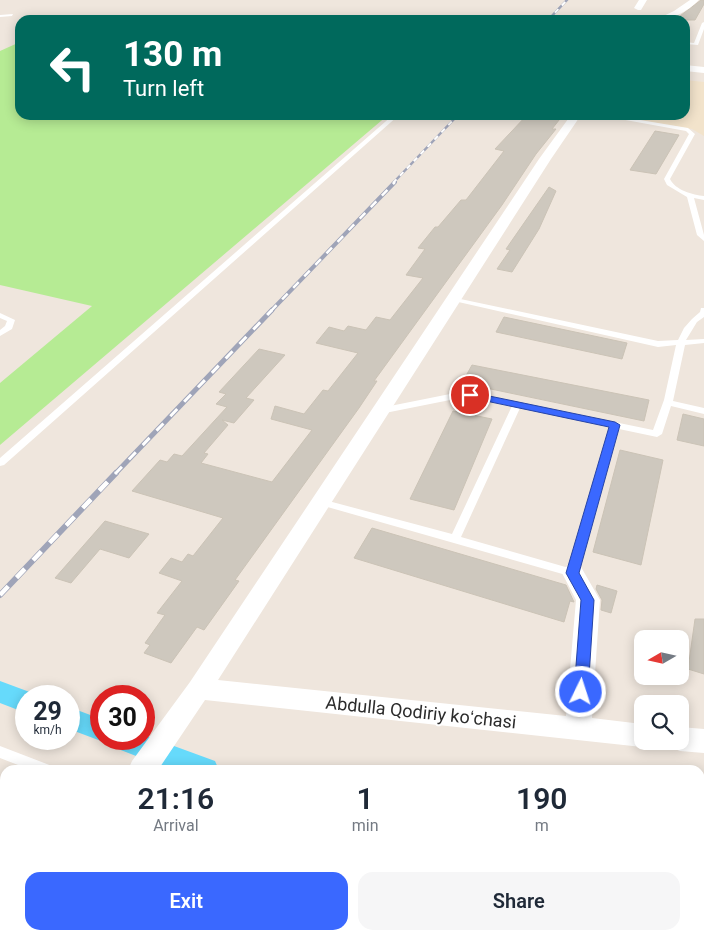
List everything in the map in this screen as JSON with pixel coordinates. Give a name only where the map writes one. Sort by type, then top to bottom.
[{"type":"street","points":[[638,8],[643,0]]},
{"type":"street","points":[[672,15],[695,0]]},
{"type":"street","points":[[690,69],[704,70]]},
{"type":"street","points":[[145,765],[199,689],[573,120]]},
{"type":"street","points":[[573,573],[588,600],[578,728]]},
{"type":"street","name":"Abdulla Qodiriy koʻchasi","points":[[199,689],[634,734]]},
{"type":"street","points":[[689,740],[704,741]]},
{"type":"lane","points":[[0,16],[12,15]]},
{"type":"lane","points":[[696,44],[704,24]]},
{"type":"lane","points":[[690,43],[704,44]]},
{"type":"lane","points":[[0,463],[390,120]]},
{"type":"lane","points":[[630,120],[688,130],[692,134],[667,180],[669,184],[690,196],[704,198]]},
{"type":"lane","points":[[690,196],[700,235],[704,239]]},
{"type":"lane","points":[[454,300],[658,344],[704,341]]},
{"type":"lane","points":[[380,411],[455,396],[470,395],[657,434],[667,402],[680,342],[696,318],[704,313],[704,310]]},
{"type":"lane","points":[[0,315],[11,320],[10,327],[0,334]]},
{"type":"lane","points":[[667,402],[704,411]]},
{"type":"lane","points":[[455,540],[517,405]]},
{"type":"lane","points":[[321,502],[573,573],[615,425]]},
{"type":"lane","points":[[0,752],[34,765]]},
{"type":"shaded area","points":[[690,81],[704,82],[704,136],[692,129],[640,120],[690,120]]},
{"type":"green space","points":[[15,44],[15,120],[382,120],[0,445],[0,383],[92,306],[0,285],[0,51]]},
{"type":"building","points":[[701,0],[704,0],[704,4],[695,20],[690,20],[690,15],[681,15]]},
{"type":"building","points":[[522,120],[559,120],[552,129],[556,129],[536,154],[502,205],[374,381],[377,381],[359,408],[235,580],[239,581],[204,630],[197,627],[171,663],[144,653],[150,645],[145,643],[165,615],[157,613],[182,581],[159,573],[171,558],[182,562],[188,554],[193,556],[223,518],[132,491],[160,460],[167,462],[174,454],[182,456],[227,407],[216,404],[226,394],[219,392],[259,349],[285,355],[246,398],[254,400],[234,423],[222,420],[228,425],[204,453],[208,454],[201,463],[272,482],[312,430],[271,419],[275,406],[304,414],[323,390],[328,391],[358,353],[316,343],[329,327],[344,331],[348,326],[366,330],[376,317],[390,320],[423,278],[406,275],[425,249],[418,248],[461,200],[466,200],[504,151],[495,149]]},
{"type":"building","points":[[655,131],[679,135],[656,174],[630,170]]},
{"type":"building","points":[[549,187],[556,191],[539,229],[512,272],[497,269],[510,250],[506,249]]},
{"type":"building","points":[[504,317],[627,343],[622,359],[496,332]]},
{"type":"building","points":[[472,365],[649,400],[644,421],[462,383]]},
{"type":"building","points":[[453,411],[492,419],[454,510],[410,499]]},
{"type":"building","points":[[683,414],[704,419],[704,446],[677,440]]},
{"type":"building","points":[[620,450],[663,460],[641,565],[593,552]]},
{"type":"building","points":[[105,521],[149,534],[129,558],[100,549],[71,583],[55,578]]},
{"type":"building","points":[[372,528],[566,585],[574,602],[570,601],[564,622],[354,558]]},
{"type":"building","points":[[597,585],[617,591],[611,613],[601,610],[602,600],[596,589]]},
{"type":"building","points":[[695,619],[704,619],[704,674],[689,669]]},
{"type":"waterway","points":[[0,692],[15,698]]},
{"type":"waterway","points":[[80,722],[90,726]]},
{"type":"waterway","points":[[152,750],[192,765]]},
{"type":"railway","points":[[553,15],[567,0]]},
{"type":"railway","points":[[393,183],[453,120]]},
{"type":"railway","points":[[271,311],[395,182]]},
{"type":"railway","points":[[115,474],[272,310]]},
{"type":"railway","points":[[0,595],[116,473]]},
{"type":"route","points":[[470,395],[615,425],[573,573],[588,600],[581,692]]}]
